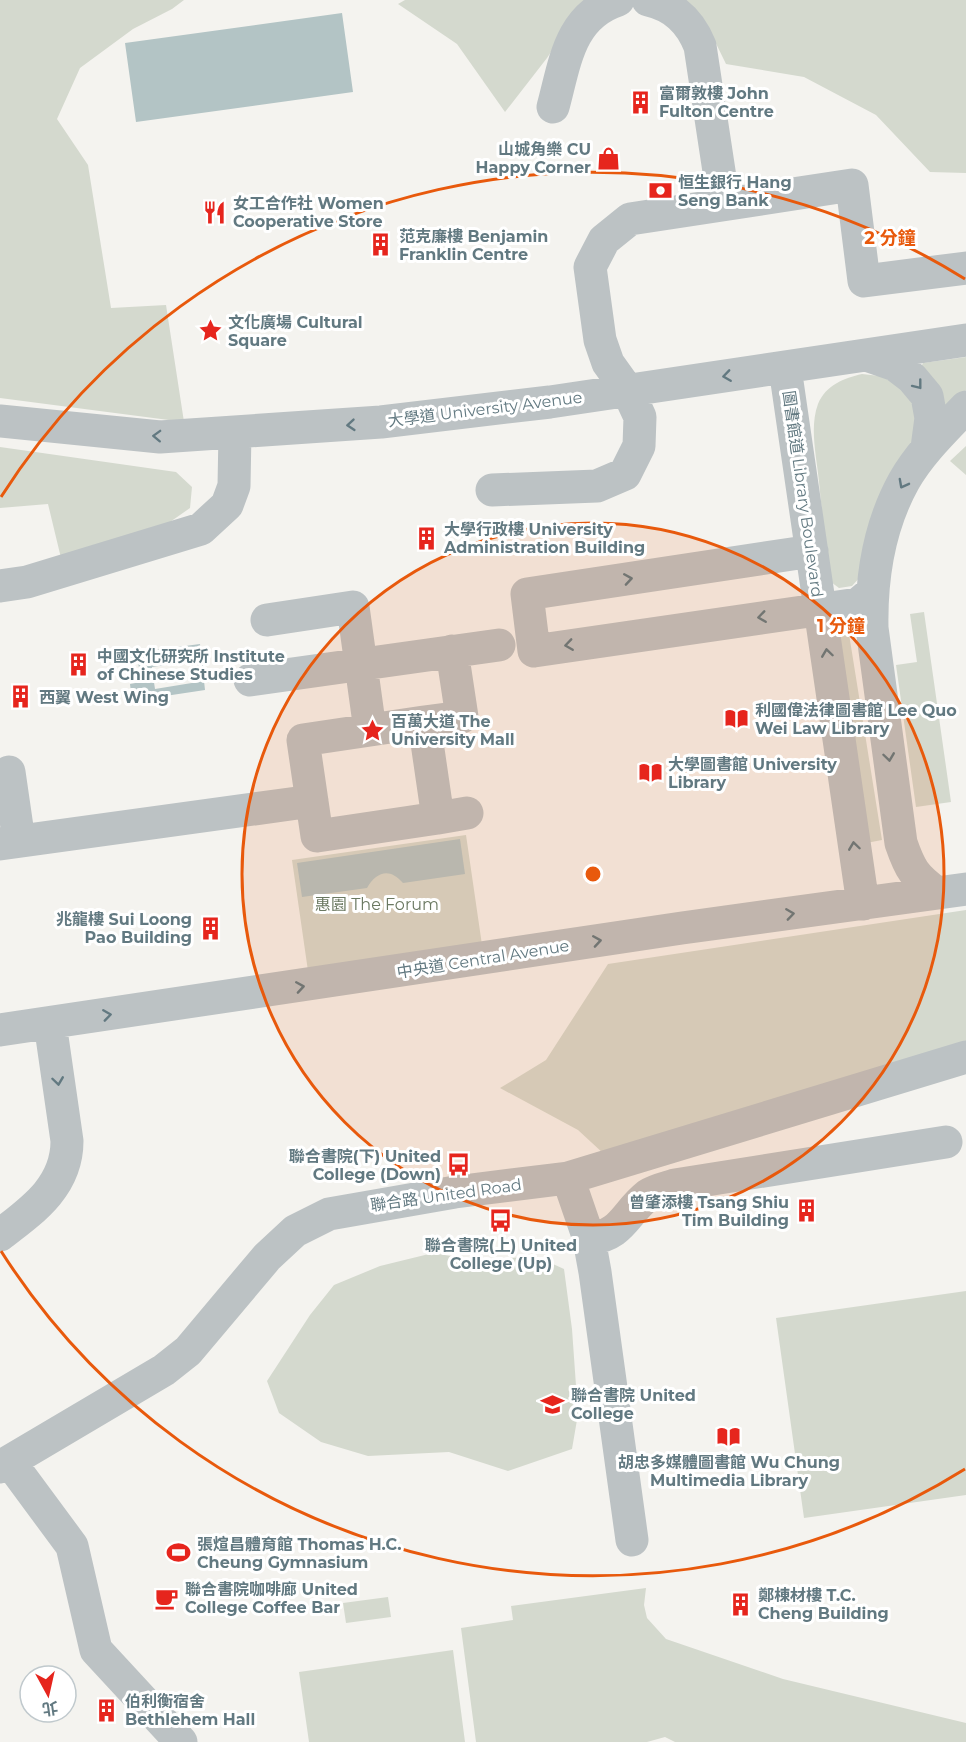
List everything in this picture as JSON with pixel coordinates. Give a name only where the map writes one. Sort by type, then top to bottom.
[{"type":"street","points":[[554,107],[569,49],[579,27],[595,10],[618,0]]},
{"type":"street","points":[[648,0],[663,4],[676,12],[688,23],[700,46],[724,204]]},
{"type":"street","points":[[492,490],[597,486],[625,474],[639,446],[640,417],[628,391],[608,363],[600,340],[590,267],[604,240],[630,219],[852,185],[864,281],[966,268]]},
{"type":"street","name":"大學道 University Avenue","points":[[0,421],[160,437],[381,422],[550,402],[966,340]]},
{"type":"street","points":[[869,356],[895,365],[912,378],[927,396],[932,418],[927,448]]},
{"type":"street","name":"圖書館道 Library Boulevard","points":[[785,368],[862,904]]},
{"type":"street","points":[[952,891],[922,882],[909,868],[900,843],[872,628],[871,593],[886,521],[904,480],[927,448],[966,407]]},
{"type":"street","points":[[0,586],[27,582],[201,528],[227,505],[234,486],[235,432]]},
{"type":"street","points":[[812,551],[527,594],[534,651],[858,604],[871,593]]},
{"type":"street","points":[[267,620],[353,607],[370,730]]},
{"type":"street","points":[[250,680],[499,645]]},
{"type":"street","points":[[424,722],[453,815],[317,836],[303,740],[424,722],[462,717],[452,651]]},
{"type":"street","points":[[9,772],[10,842],[312,801]]},
{"type":"street","name":"中央道 Central Avenue","points":[[0,1030],[671,930],[952,891]]},
{"type":"street","points":[[0,1235],[33,1211],[47,1197],[58,1180],[67,1153],[50,1023]]},
{"type":"street","name":"聯合路 United Road","points":[[5,1464],[164,1370],[188,1351],[267,1257],[295,1231],[329,1214],[455,1192],[568,1179],[966,1057]]},
{"type":"street","points":[[589,1239],[604,1237],[614,1232],[650,1193],[675,1185],[946,1142]]},
{"type":"street","points":[[568,1179],[589,1239],[632,1540]]},
{"type":"street","points":[[5,1464],[72,1546],[96,1650],[181,1742]]},
{"type":"green space","points":[[0,0],[184,0],[172,9],[133,29],[80,68],[57,119],[88,165],[111,308],[166,305],[184,422],[0,398]]},
{"type":"green space","points":[[405,0],[598,0],[577,13],[547,58],[505,112],[457,44],[398,4]]},
{"type":"green space","points":[[684,0],[966,0],[966,173],[930,172],[876,115],[804,77],[726,64],[706,23]]},
{"type":"green space","points":[[966,357],[966,390],[949,409],[941,406],[920,369],[923,363]]},
{"type":"green space","points":[[862,374],[880,376],[898,384],[915,407],[917,435],[861,576],[852,586],[839,588],[831,582],[828,570],[814,443],[815,413],[821,397],[831,387],[842,380]]},
{"type":"green space","points":[[966,446],[966,475],[950,461]]},
{"type":"green space","points":[[0,447],[176,472],[192,487],[190,508],[140,543],[61,558],[48,504],[0,508]]},
{"type":"green space","points":[[924,612],[951,802],[916,807],[896,665],[917,662],[910,614]]},
{"type":"green space","points":[[849,634],[882,840],[861,844],[828,637]]},
{"type":"green space","name":"惠園 The Forum","points":[[466,835],[482,945],[308,971],[292,860]]},
{"type":"green space","points":[[966,910],[966,1045],[617,1166],[578,1130],[500,1088],[546,1060],[608,964]]},
{"type":"green space","points":[[433,1253],[486,1262],[533,1255],[564,1269],[572,1329],[578,1414],[572,1449],[508,1471],[449,1452],[368,1456],[321,1442],[279,1413],[267,1381],[310,1315],[334,1285],[380,1266]]},
{"type":"green space","points":[[966,1291],[966,1495],[804,1518],[776,1318]]},
{"type":"green space","points":[[646,1588],[644,1605],[647,1618],[666,1639],[783,1679],[966,1723],[966,1742],[675,1742],[665,1737],[647,1742],[476,1742],[461,1628],[513,1620],[511,1606]]},
{"type":"green space","points":[[388,1597],[391,1617],[346,1623],[343,1603]]},
{"type":"green space","points":[[453,1650],[465,1742],[309,1742],[299,1672]]},
{"type":"shaded area","points":[[342,13],[353,92],[136,122],[125,43]]},
{"type":"shaded area","points":[[200,644],[203,667],[192,669],[191,661],[152,667],[152,670],[140,672],[138,663],[127,664],[125,654]]},
{"type":"shaded area","points":[[153,676],[155,689],[204,681],[205,690],[132,701],[130,684],[141,682],[141,677]]},
{"type":"shaded area","points":[[460,839],[465,874],[403,883],[393,875],[384,873],[375,878],[367,888],[302,897],[297,863]]},
{"type":"place","name":"富爾敦樓 John Fulton Centre","points":[[641,102]]},
{"type":"place","name":"山城角樂 CU Happy Corner","points":[[609,158]]},
{"type":"place","name":"恒生銀行 Hang Seng Bank","points":[[660,191]]},
{"type":"place","name":"女工合作社 Women Cooperative Store","points":[[215,212]]},
{"type":"place","name":"范克廉樓 Benjamin Franklin Centre","points":[[381,245]]},
{"type":"place","name":"文化廣場 Cultural Square","points":[[210,331]]},
{"type":"place","name":"大學行政樓 University Administration Building","points":[[426,538]]},
{"type":"place","name":"中國文化研究所 Institute of Chinese Studies","points":[[79,665]]},
{"type":"place","name":"西翼 West Wing","points":[[21,697]]},
{"type":"place","name":"利國偉法律圖書館 Lee Quo Wei Law Library","points":[[737,719]]},
{"type":"place","name":"百萬大道 The University Mall","points":[[373,730]]},
{"type":"place","name":"大學圖書館 University Library","points":[[650,773]]},
{"type":"place","name":"兆龍樓 Sui Loong Pao Building","points":[[210,928]]},
{"type":"place","name":"聯合書院(下) United College (Down)","points":[[459,1165]]},
{"type":"place","name":"曾肇添樓 Tsang Shiu Tim Building","points":[[807,1211]]},
{"type":"place","name":"聯合書院(上) United College (Up)","points":[[501,1220]]},
{"type":"place","name":"聯合書院 United College","points":[[553,1404]]},
{"type":"place","name":"胡忠多媒體圖書館 Wu Chung Multimedia Library","points":[[729,1437]]},
{"type":"place","name":"張煊昌體育館 Thomas H.C. Cheung Gymnasium","points":[[179,1553]]},
{"type":"place","name":"聯合書院咖啡廊 United College Coffee Bar","points":[[167,1598]]},
{"type":"place","name":"鄭棟材樓 T.C. Cheng Building","points":[[740,1604]]},
{"type":"place","name":"伯利衡宿舍 Bethlehem Hall","points":[[107,1710]]}]
